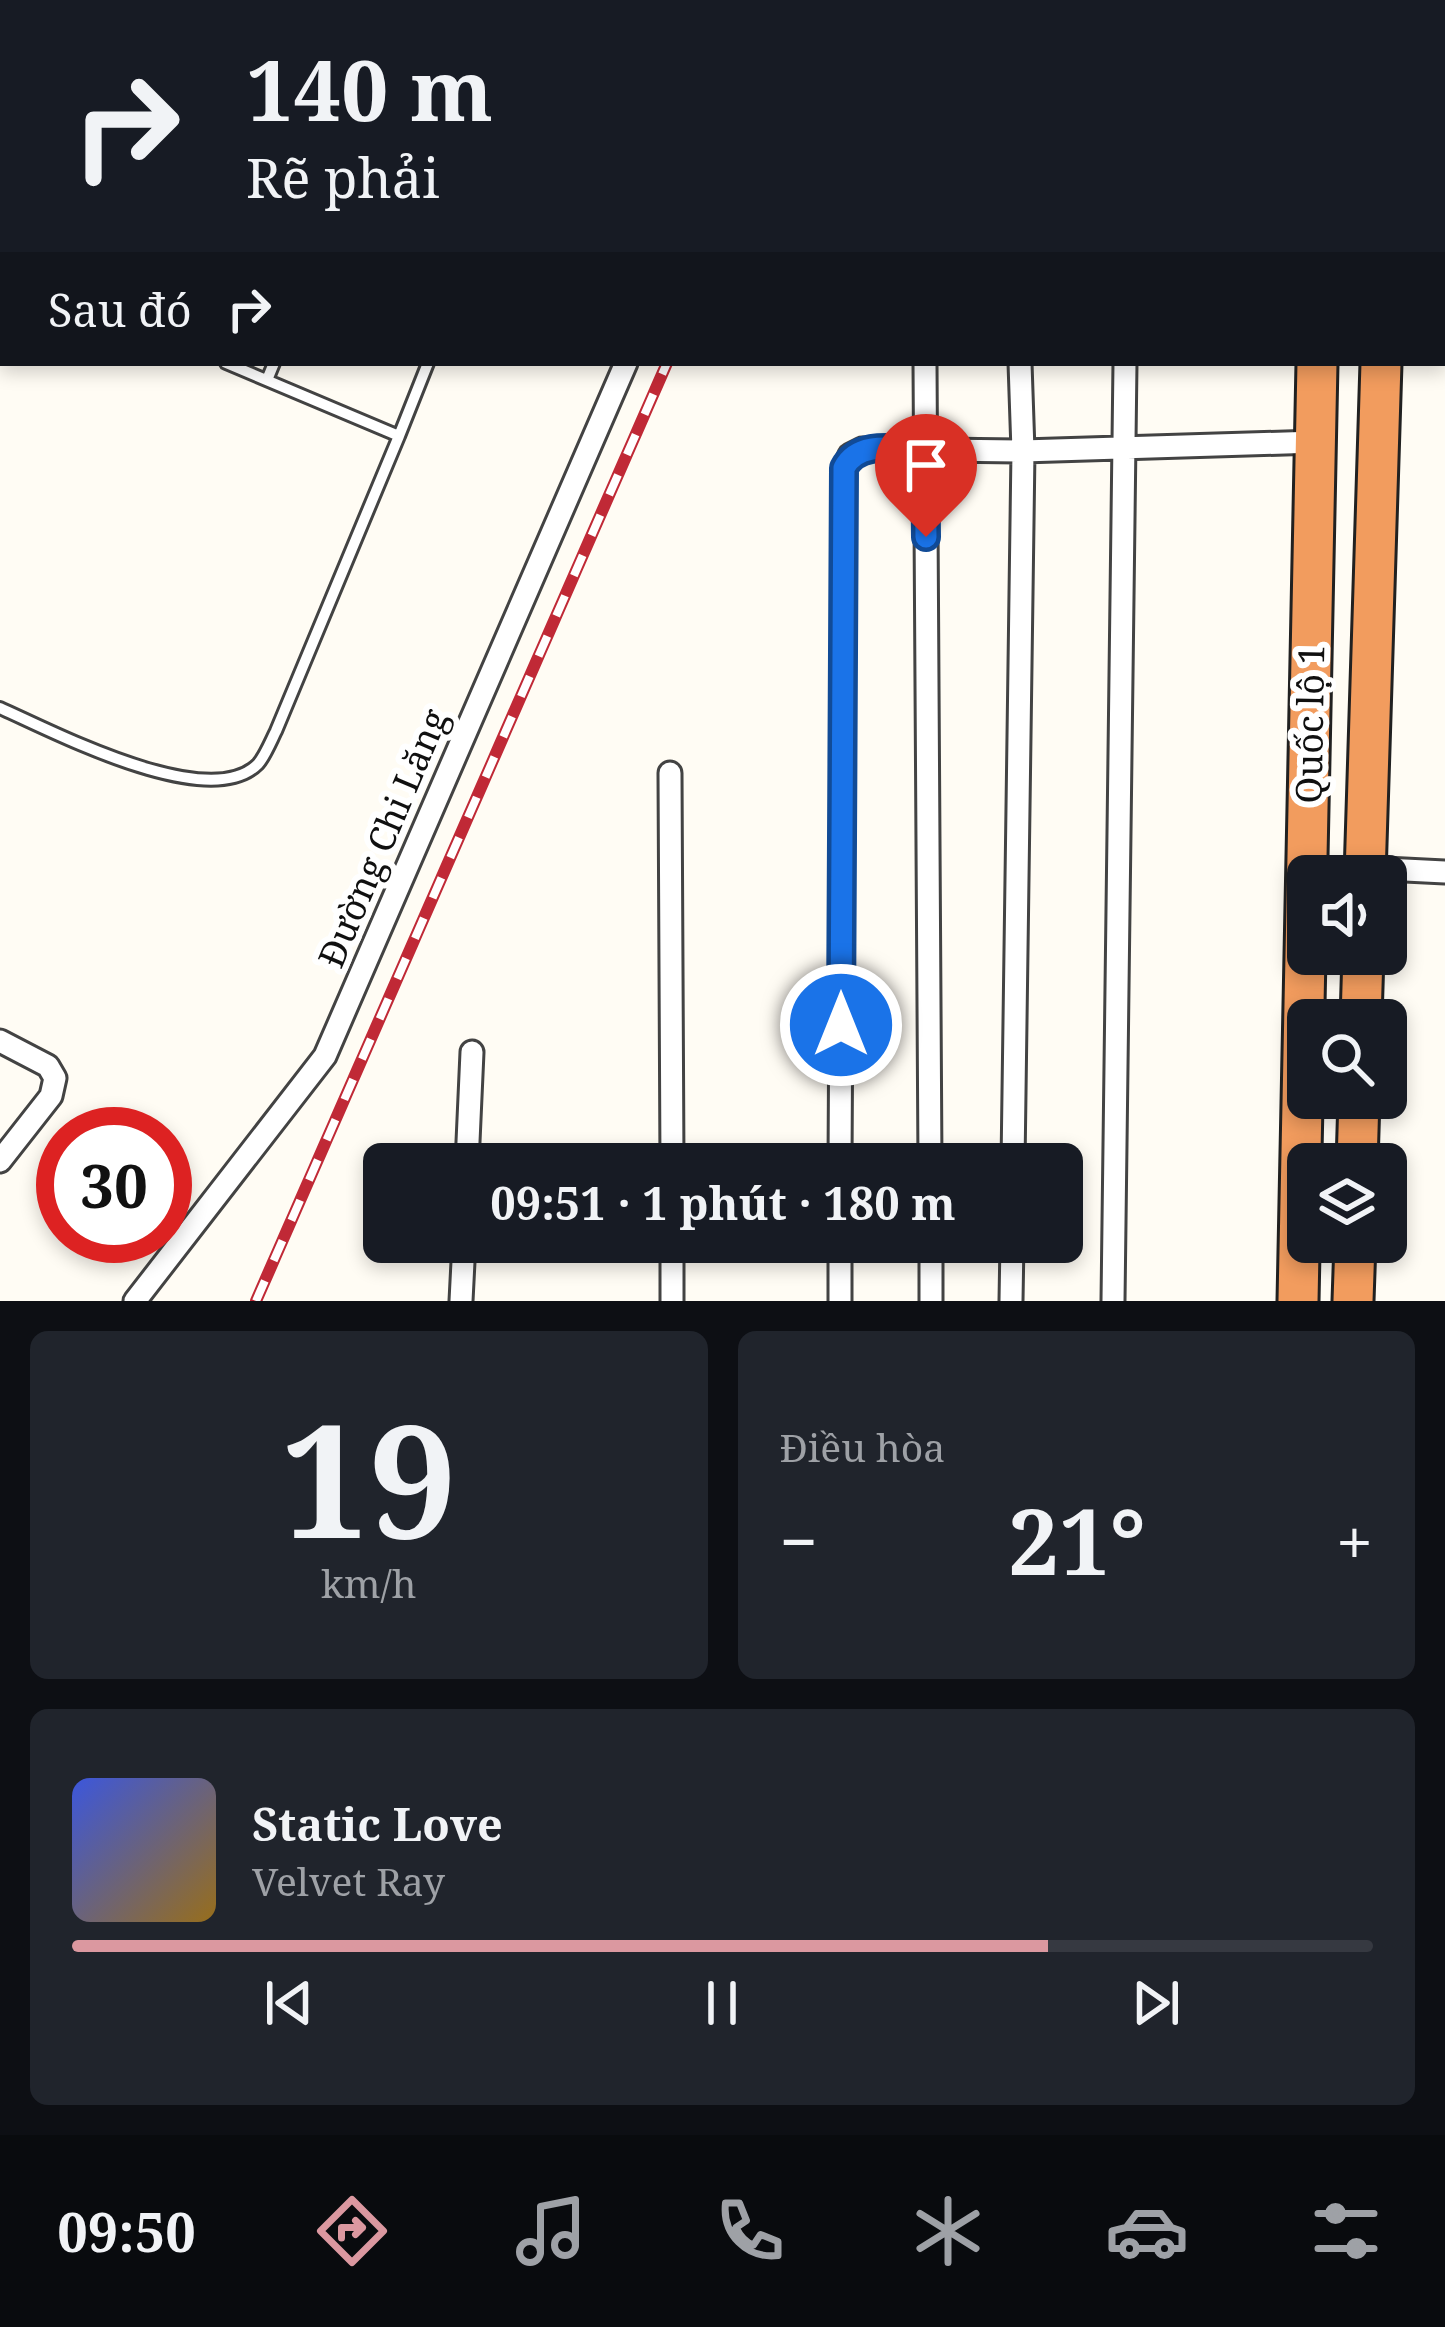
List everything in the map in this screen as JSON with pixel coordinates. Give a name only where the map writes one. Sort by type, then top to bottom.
[{"type":"highway","name":"Quốc lộ 1","points":[[1298,1301],[1317,366]]},
{"type":"highway","name":"Quốc lộ 1","points":[[1366,855],[1381,366]]},
{"type":"highway","points":[[1307,847],[1336,855]]},
{"type":"highway","points":[[1353,1301],[1354,1263]]},
{"type":"street","name":"Đường Chi Lăng","points":[[136,1301],[325,1056],[625,366]]},
{"type":"street","points":[[925,366],[930,1143]]},
{"type":"street","points":[[1013,1143],[1023,451],[1020,366]]},
{"type":"street","points":[[1113,1301],[1125,366]]},
{"type":"street","points":[[840,1143],[844,468],[850,455],[862,449],[1023,451],[1316,442]]},
{"type":"street","points":[[670,773],[672,1143]]},
{"type":"street","points":[[1407,868],[1445,872]]},
{"type":"street","points":[[0,1041],[48,1066],[55,1078],[51,1096],[0,1160]]},
{"type":"street","points":[[468,1143],[472,1052]]},
{"type":"street","points":[[461,1301],[463,1263]]},
{"type":"street","points":[[672,1263],[672,1301]]},
{"type":"street","points":[[840,1263],[840,1301]]},
{"type":"street","points":[[931,1263],[931,1301]]},
{"type":"street","points":[[1011,1301],[1012,1263]]},
{"type":"lane","points":[[233,366],[399,436]]},
{"type":"lane","points":[[267,380],[273,366]]},
{"type":"lane","points":[[0,708],[149,773],[200,779],[238,777],[258,764],[276,731],[427,366]]},
{"type":"railway","points":[[256,1301],[666,366]]},
{"type":"route","points":[[841,1025],[844,468],[850,455],[862,449],[925,450],[926,537]]}]
